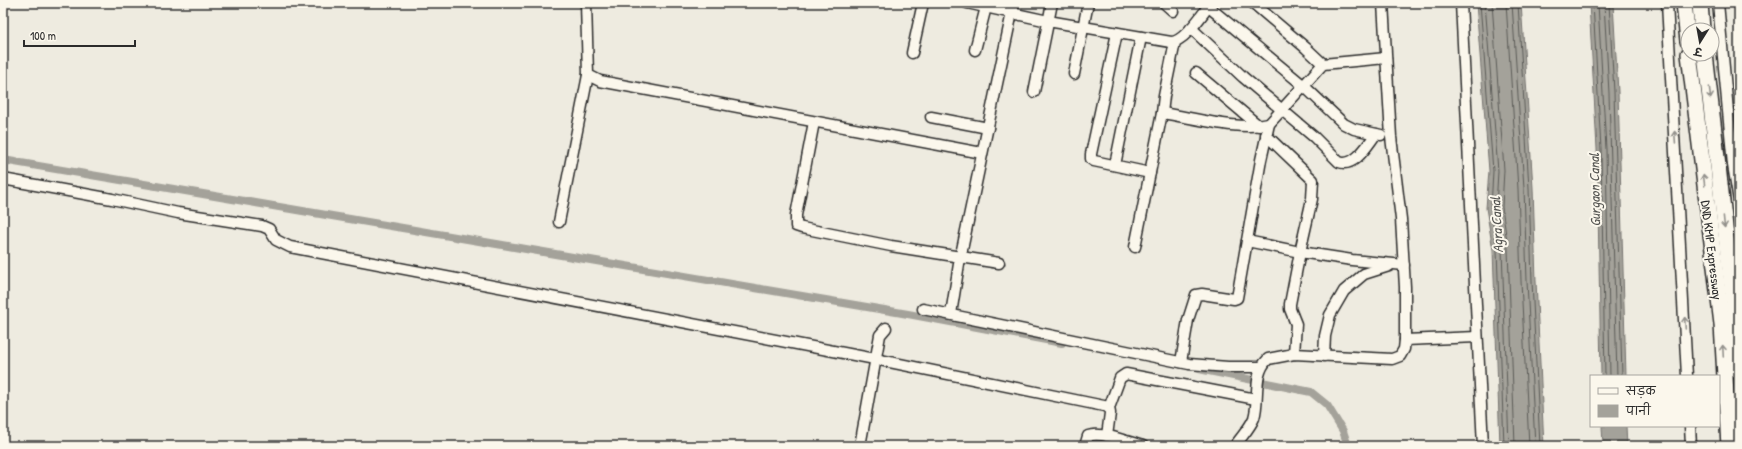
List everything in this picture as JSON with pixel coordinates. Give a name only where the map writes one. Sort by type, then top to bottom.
[{"type":"highway","points":[[1684,3],[1686,22]]},
{"type":"highway","points":[[1700,3],[1702,22]]},
{"type":"highway","name":"DND KMP Expressway","points":[[1691,62],[1722,324],[1729,446]]},
{"type":"highway","name":"DND KMP Expressway","points":[[1706,62],[1736,322],[1739,372]]},
{"type":"street","points":[[559,222],[588,75],[586,3]]},
{"type":"street","points":[[912,53],[923,3]]},
{"type":"street","points":[[967,3],[1013,8],[1048,21],[1175,42]]},
{"type":"street","points":[[1034,92],[1052,3]]},
{"type":"street","points":[[1074,74],[1088,3]]},
{"type":"street","points":[[1164,3],[1172,11]]},
{"type":"street","points":[[1253,3],[1323,64]]},
{"type":"street","points":[[1235,446],[1251,424],[1254,416],[1260,369],[1268,359],[1294,354],[1392,359],[1400,356],[1404,349],[1405,340],[1400,265],[1401,219],[1390,137],[1383,3]]},
{"type":"street","points":[[1461,3],[1483,446]]},
{"type":"street","points":[[1667,3],[1687,375]]},
{"type":"street","points":[[1718,3],[1733,165],[1739,201]]},
{"type":"street","points":[[975,50],[986,5]]},
{"type":"street","points":[[1135,247],[1175,42],[1192,28],[1206,5],[1304,86],[1349,127],[1390,137]]},
{"type":"street","points":[[951,314],[960,257],[1013,8]]},
{"type":"street","points":[[1192,28],[1243,77],[1314,137],[1339,162],[1344,164],[1349,163],[1358,156],[1376,134]]},
{"type":"street","points":[[1117,33],[1091,159],[1094,161],[1150,173]]},
{"type":"street","points":[[1115,165],[1141,37]]},
{"type":"street","points":[[1162,113],[1242,126],[1264,125],[1282,110],[1323,64],[1386,58]]},
{"type":"street","points":[[1182,362],[1188,320],[1196,295],[1202,294],[1234,299],[1236,298],[1266,136],[1264,125],[1227,100],[1196,73]]},
{"type":"street","points":[[588,75],[600,81],[982,153]]},
{"type":"street","points":[[931,117],[988,128]]},
{"type":"street","points":[[814,122],[796,215],[796,226],[867,241],[999,263]]},
{"type":"street","points":[[1266,136],[1313,180],[1312,199],[1290,304],[1290,309],[1296,324],[1294,354]]},
{"type":"street","points":[[3,179],[178,213],[262,226],[269,229],[276,240],[290,247],[875,359],[1109,408]]},
{"type":"street","points":[[1247,241],[1300,252],[1352,260],[1400,265]]},
{"type":"street","points":[[1324,356],[1325,336],[1330,315],[1344,291],[1364,274],[1400,265]]},
{"type":"street","points":[[923,309],[1182,362],[1205,366],[1260,369]]},
{"type":"street","points":[[860,446],[880,335],[886,328]]},
{"type":"street","points":[[1405,340],[1477,337]]},
{"type":"street","points":[[1107,436],[1110,413],[1109,408],[1120,378],[1126,374],[1256,399]]},
{"type":"street","points":[[1690,427],[1691,446]]},
{"type":"street","points":[[1085,446],[1088,436],[1090,435],[1107,436],[1143,446]]},
{"type":"water","name":"Agra Canal","points":[[1476,3],[1521,3],[1533,188],[1544,446],[1500,446],[1493,250],[1486,208],[1489,171]]},
{"type":"water","points":[[1589,3],[1613,3],[1618,92],[1626,375],[1601,375],[1597,149]]},
{"type":"water","points":[[1602,427],[1626,427],[1627,446],[1603,446]]},
{"type":"waterway","points":[[3,160],[908,314],[1062,343]]},
{"type":"waterway","points":[[1199,369],[1311,392],[1327,405],[1343,431],[1348,446]]},
{"type":"water label","name":"Gurgaon Canal","points":[[1594,190]]}]
